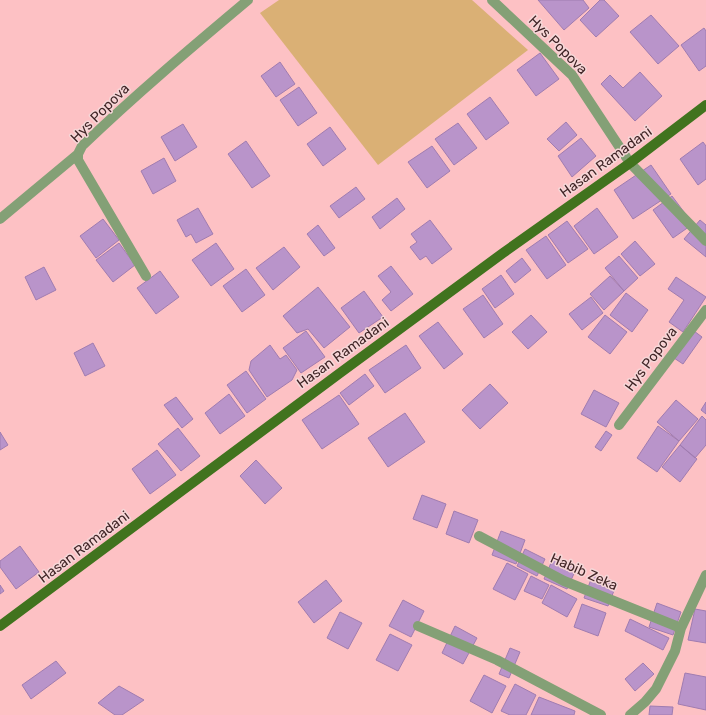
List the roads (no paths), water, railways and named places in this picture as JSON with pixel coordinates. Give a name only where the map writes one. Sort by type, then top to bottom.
[{"type":"main road","name":"Hasan Ramadani","points":[[0,626],[396,331],[630,163],[706,105]]},
{"type":"street","name":"Hys Popova","points":[[146,276],[78,160],[78,154],[86,143],[132,100],[248,0]]},
{"type":"street","name":"Hys Popova","points":[[492,0],[572,75],[630,163],[706,241]]},
{"type":"street","points":[[0,219],[78,154]]},
{"type":"street","name":"Hys Popova","points":[[619,425],[706,310]]},
{"type":"street","name":"Habib Zeka","points":[[479,536],[564,581],[681,628]]},
{"type":"street","points":[[630,715],[645,702],[656,689],[675,651],[681,628],[706,575]]},
{"type":"street","points":[[418,626],[497,660],[601,715]]}]
